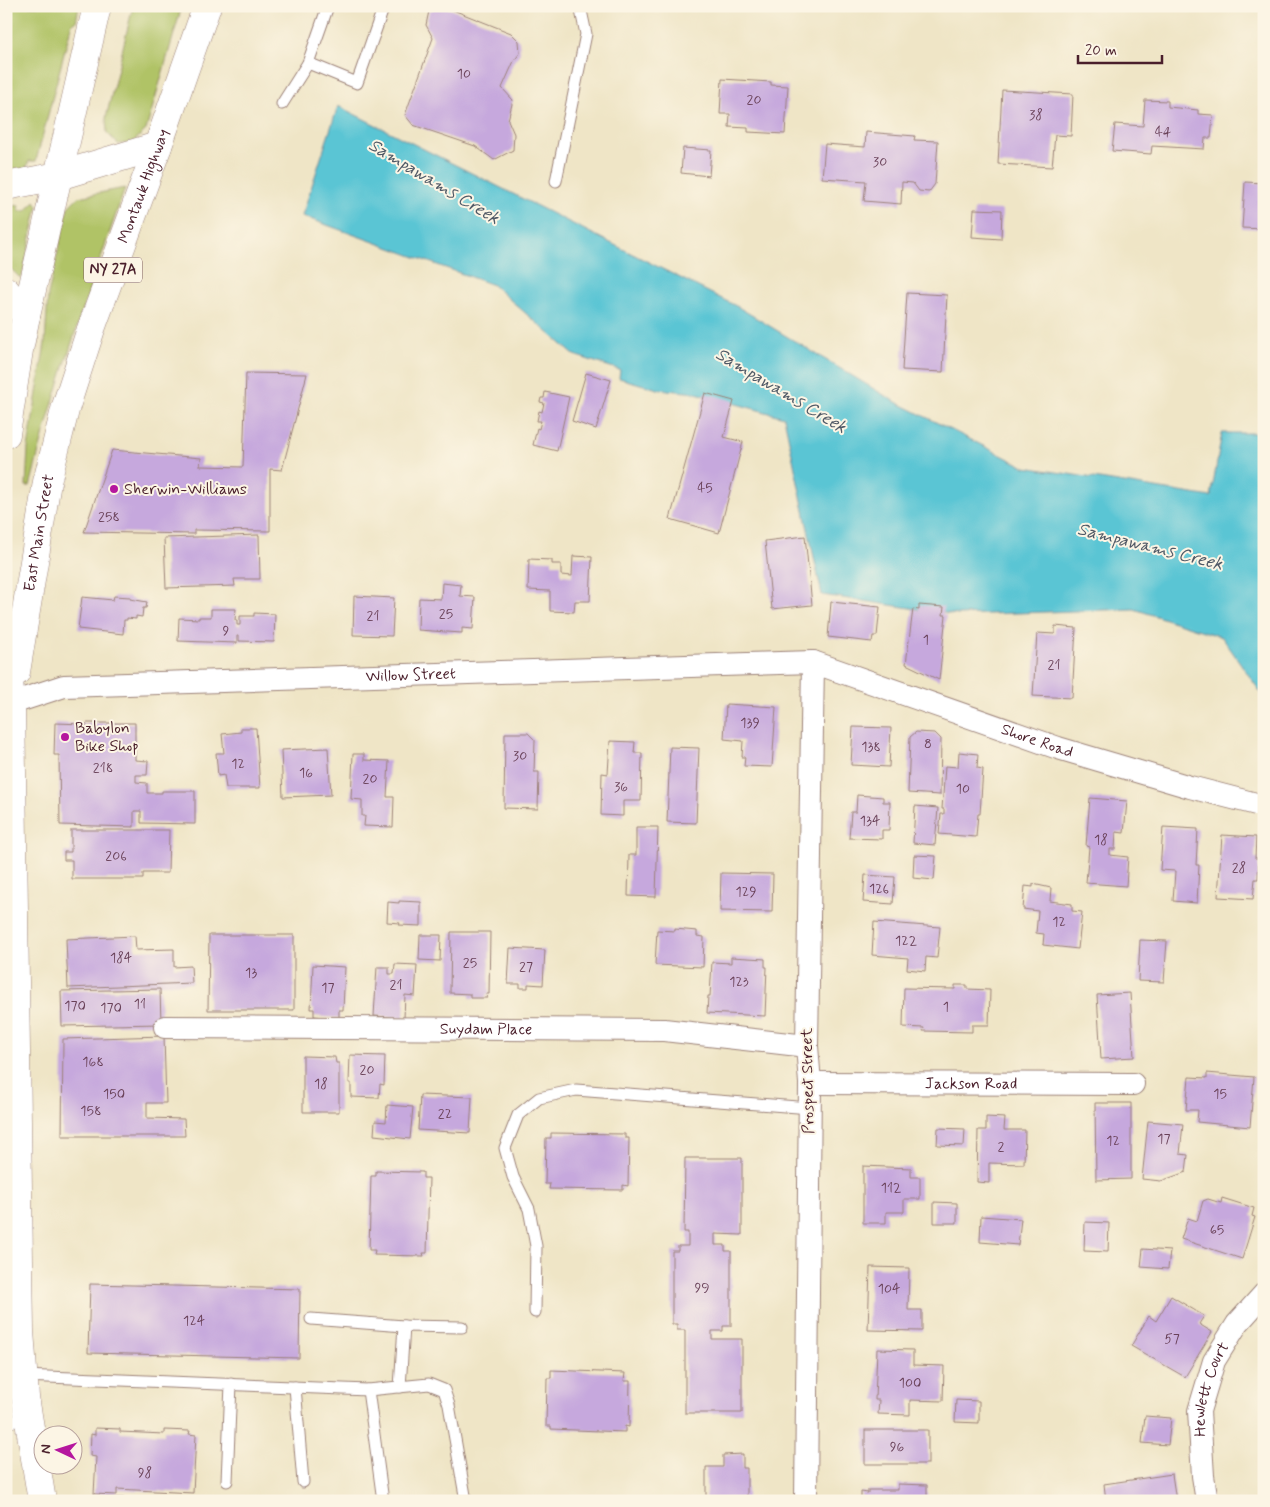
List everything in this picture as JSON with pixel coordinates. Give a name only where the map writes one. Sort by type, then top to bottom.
[{"type":"main road","points":[[6,434],[26,316],[97,6]]},
{"type":"main road","name":"Montauk Highway","points":[[70,394],[90,329],[158,146],[207,6]]},
{"type":"main road","points":[[6,186],[58,176],[158,146]]},
{"type":"main road","points":[[6,291],[26,316]]},
{"type":"main road","name":"East Main Street","points":[[9,704],[47,482],[70,394]]},
{"type":"main road","name":"East Main Street","points":[[6,648],[9,704],[11,1092],[19,1321],[23,1376],[18,1421],[42,1501]]},
{"type":"street","name":"Willow Street","points":[[9,704],[64,686],[813,662]]},
{"type":"street","name":"Shore Road","points":[[813,662],[1058,748],[1190,787],[1264,806]]},
{"type":"street","name":"Prospect Street","points":[[806,1501],[810,1108],[807,1046],[813,662]]},
{"type":"street","name":"Suydam Place","points":[[165,1027],[664,1030],[807,1046]]},
{"type":"street","name":"Jackson Road","points":[[810,1083],[1132,1084]]},
{"type":"street","name":"Hewlett Court","points":[[1207,1501],[1203,1476],[1199,1410],[1214,1361],[1237,1324],[1264,1294]]},
{"type":"lane","points":[[282,104],[308,63],[328,6]]},
{"type":"lane","points":[[308,63],[357,83],[384,6]]},
{"type":"lane","points":[[556,181],[586,34],[580,6]]},
{"type":"lane","points":[[535,1312],[536,1246],[529,1209],[514,1177],[505,1148],[518,1115],[538,1098],[576,1090],[810,1108]]},
{"type":"lane","points":[[311,1320],[404,1326],[462,1327]]},
{"type":"lane","points":[[400,1387],[404,1326]]},
{"type":"lane","points":[[23,1376],[368,1390],[428,1384],[444,1390],[449,1405],[466,1501]]},
{"type":"lane","points":[[227,1481],[230,1384]]},
{"type":"lane","points":[[295,1387],[303,1482]]},
{"type":"lane","points":[[368,1390],[383,1501]]},
{"type":"green space","points":[[6,6],[79,6],[76,22],[72,23],[36,161],[29,161],[26,169],[6,173]]},
{"type":"green space","points":[[133,6],[182,6],[146,130],[132,143],[118,144],[107,133],[106,118]]},
{"type":"green space","points":[[125,188],[62,373],[30,486],[26,486],[28,448],[45,343],[48,295],[68,207],[78,197]]},
{"type":"green space","points":[[35,201],[38,206],[22,277],[19,277],[6,264],[6,207],[19,205],[19,211],[26,211]]},
{"type":"water","name":"Sampawams Creek","points":[[338,106],[738,307],[894,401],[1025,467],[1211,497],[1222,433],[1264,433],[1264,697],[1222,637],[1134,609],[958,615],[822,595],[784,417],[696,393],[658,389],[619,378],[620,370],[574,355],[493,285],[302,216]]},
{"type":"building","points":[[439,6],[511,33],[519,41],[520,53],[514,61],[502,88],[513,100],[508,120],[514,134],[513,150],[494,160],[475,146],[413,125],[405,115],[433,38],[426,25],[429,11]]},
{"type":"building","points":[[722,79],[771,82],[771,85],[788,86],[785,134],[748,132],[748,128],[729,127],[730,114],[720,114]]},
{"type":"building","points":[[1002,90],[1073,94],[1071,136],[1055,135],[1052,167],[998,164]]},
{"type":"building","points":[[1145,100],[1168,101],[1168,107],[1198,110],[1198,114],[1213,115],[1211,138],[1205,138],[1204,149],[1152,146],[1151,154],[1112,151],[1115,124],[1143,126]]},
{"type":"building","points":[[866,132],[915,136],[914,140],[938,141],[935,184],[929,192],[919,191],[913,183],[902,182],[901,204],[864,201],[866,181],[822,178],[825,144],[865,147]]},
{"type":"building","points":[[683,148],[711,150],[709,176],[681,173]]},
{"type":"building","points":[[1245,182],[1264,183],[1264,229],[1242,228]]},
{"type":"building","points":[[974,209],[1002,210],[1001,239],[972,237]]},
{"type":"building","points":[[907,293],[947,295],[943,372],[902,370]]},
{"type":"building","points":[[246,373],[307,374],[282,470],[270,469],[270,531],[194,530],[194,534],[84,532],[112,450],[201,458],[200,466],[243,467]]},
{"type":"building","points":[[586,373],[611,380],[596,429],[572,421]]},
{"type":"building","points":[[545,392],[569,397],[557,451],[533,445],[537,428],[539,429],[541,421],[537,421],[539,411],[542,412],[544,403],[540,402],[541,398],[544,398]]},
{"type":"building","points":[[705,393],[734,401],[724,437],[743,442],[719,533],[670,519]]},
{"type":"building","points":[[259,535],[260,579],[234,579],[235,586],[166,588],[164,538]]},
{"type":"building","points":[[805,536],[812,605],[772,609],[765,541]]},
{"type":"building","points":[[573,556],[592,557],[590,601],[575,601],[574,612],[550,611],[550,591],[528,590],[529,559],[552,560],[552,564],[561,564],[561,575],[572,576]]},
{"type":"building","points":[[442,583],[461,585],[460,596],[475,597],[473,629],[462,628],[462,633],[418,630],[419,598],[441,599]]},
{"type":"building","points":[[114,596],[130,597],[130,599],[147,602],[146,608],[143,608],[142,617],[136,616],[136,619],[127,618],[127,620],[124,620],[123,634],[78,629],[82,597],[113,600]]},
{"type":"building","points":[[354,596],[394,598],[392,636],[353,635]]},
{"type":"building","points":[[831,602],[880,607],[877,636],[873,636],[872,642],[828,637]]},
{"type":"building","points":[[919,605],[944,607],[943,615],[946,615],[939,680],[906,664],[913,609],[919,610]]},
{"type":"building","points":[[211,609],[236,609],[235,620],[237,620],[237,625],[240,625],[240,616],[254,616],[254,613],[275,614],[274,642],[239,641],[239,636],[237,636],[237,643],[178,641],[179,618],[199,619],[199,617],[211,617]]},
{"type":"building","points":[[1055,626],[1076,628],[1072,698],[1033,696],[1037,633],[1055,634]]},
{"type":"building","points":[[726,704],[776,707],[772,767],[744,766],[745,757],[742,757],[743,741],[724,739]]},
{"type":"building","points":[[55,723],[84,724],[86,726],[87,723],[135,723],[135,760],[148,761],[147,775],[136,775],[136,782],[147,783],[147,793],[195,791],[195,824],[141,823],[141,811],[134,811],[134,827],[60,825],[59,755],[54,755]]},
{"type":"building","points":[[853,727],[891,728],[889,767],[851,765]]},
{"type":"building","points":[[241,728],[256,728],[260,788],[226,788],[224,775],[218,776],[216,753],[224,753],[222,734],[241,732]]},
{"type":"building","points":[[916,732],[935,733],[941,739],[940,795],[908,793],[910,737]]},
{"type":"building","points":[[505,733],[528,733],[535,740],[534,772],[539,772],[538,809],[504,808]]},
{"type":"building","points":[[610,741],[635,742],[634,753],[642,753],[641,801],[623,801],[623,816],[601,815],[602,773],[608,774]]},
{"type":"building","points":[[670,747],[699,748],[696,823],[667,822]]},
{"type":"building","points":[[328,748],[331,795],[283,797],[281,750]]},
{"type":"building","points":[[959,752],[978,754],[977,768],[983,769],[980,814],[978,814],[976,837],[939,834],[941,814],[944,814],[944,809],[942,809],[945,766],[958,767]]},
{"type":"building","points":[[353,754],[364,754],[364,760],[389,761],[387,797],[394,797],[393,827],[364,826],[365,816],[362,816],[362,800],[351,799]]},
{"type":"building","points":[[857,795],[883,797],[883,802],[890,802],[889,830],[882,830],[882,839],[849,838],[851,812],[856,812]]},
{"type":"building","points":[[1090,798],[1127,801],[1124,833],[1116,832],[1115,849],[1110,849],[1110,855],[1128,857],[1126,886],[1086,883],[1089,847],[1086,846]]},
{"type":"building","points":[[915,806],[938,808],[935,845],[913,843]]},
{"type":"building","points":[[636,827],[658,827],[656,897],[628,896],[629,855],[636,855]]},
{"type":"building","points":[[1163,827],[1198,829],[1196,865],[1199,865],[1197,903],[1173,901],[1175,871],[1160,870]]},
{"type":"building","points":[[71,830],[169,830],[168,873],[143,873],[143,879],[72,879],[72,860],[64,860],[64,852],[71,852]]},
{"type":"building","points":[[1222,835],[1256,837],[1255,858],[1259,858],[1258,879],[1255,879],[1253,899],[1218,897]]},
{"type":"building","points":[[914,855],[936,856],[934,880],[913,878]]},
{"type":"building","points":[[721,873],[773,874],[772,912],[720,911]]},
{"type":"building","points":[[865,875],[895,877],[893,904],[863,902]]},
{"type":"building","points":[[1033,884],[1051,888],[1050,901],[1072,904],[1072,911],[1082,912],[1078,949],[1043,945],[1044,934],[1036,933],[1038,911],[1023,909],[1025,886],[1033,887]]},
{"type":"building","points":[[399,901],[421,902],[421,926],[399,925],[400,923],[387,922],[388,902],[399,903]]},
{"type":"building","points":[[874,922],[940,927],[937,958],[926,957],[925,971],[907,969],[908,958],[872,955]]},
{"type":"building","points":[[675,929],[697,931],[697,936],[704,937],[703,967],[655,965],[657,930],[675,931]]},
{"type":"building","points":[[451,932],[490,932],[489,994],[486,994],[487,998],[470,998],[470,994],[450,993]]},
{"type":"building","points":[[209,935],[294,935],[294,1010],[208,1010]]},
{"type":"building","points":[[420,935],[441,935],[440,961],[419,960]]},
{"type":"building","points":[[135,936],[136,950],[174,949],[174,967],[191,966],[192,983],[68,988],[66,939]]},
{"type":"building","points":[[1140,940],[1167,941],[1164,982],[1138,981]]},
{"type":"building","points":[[510,948],[545,950],[543,985],[528,984],[528,988],[520,988],[520,984],[508,984]]},
{"type":"building","points":[[731,957],[765,959],[765,967],[767,967],[765,1016],[707,1013],[712,962],[731,963]]},
{"type":"building","points":[[395,964],[417,965],[415,996],[405,995],[404,1018],[374,1016],[377,967],[389,967],[389,974],[394,974]]},
{"type":"building","points":[[313,965],[345,967],[343,1010],[339,1010],[339,1018],[314,1016],[314,1009],[311,1009]]},
{"type":"building","points":[[955,985],[967,985],[967,989],[990,990],[989,1025],[972,1025],[972,1032],[923,1031],[924,1028],[903,1027],[904,988],[955,989]]},
{"type":"building","points":[[160,989],[161,1024],[62,1026],[61,991]]},
{"type":"building","points":[[1130,993],[1134,1057],[1101,1059],[1097,995]]},
{"type":"building","points":[[164,1036],[166,1103],[147,1103],[147,1118],[184,1119],[185,1136],[62,1136],[63,1039]]},
{"type":"building","points":[[350,1055],[385,1056],[384,1085],[380,1084],[379,1098],[351,1097],[351,1083],[349,1083]]},
{"type":"building","points":[[303,1056],[335,1057],[336,1063],[339,1063],[339,1112],[303,1112]]},
{"type":"building","points":[[1207,1073],[1254,1077],[1250,1127],[1197,1122],[1198,1110],[1186,1110],[1189,1077],[1207,1078]]},
{"type":"building","points":[[420,1095],[472,1097],[470,1133],[418,1130]]},
{"type":"building","points":[[1095,1103],[1131,1103],[1131,1179],[1096,1180]]},
{"type":"building","points":[[387,1105],[413,1107],[410,1139],[374,1135],[375,1121],[386,1122]]},
{"type":"building","points":[[986,1117],[1005,1118],[1004,1130],[1025,1130],[1024,1164],[989,1163],[989,1183],[977,1182],[978,1130],[986,1130]]},
{"type":"building","points":[[1148,1121],[1183,1124],[1180,1154],[1188,1155],[1186,1172],[1161,1181],[1142,1179]]},
{"type":"building","points":[[938,1128],[965,1129],[964,1146],[937,1145]]},
{"type":"building","points":[[551,1133],[625,1134],[625,1138],[629,1138],[628,1186],[623,1185],[623,1190],[549,1189],[550,1184],[545,1184],[546,1138],[551,1138]]},
{"type":"building","points":[[685,1158],[742,1158],[742,1235],[715,1234],[715,1245],[725,1245],[725,1251],[731,1251],[731,1326],[723,1326],[723,1331],[712,1331],[712,1339],[742,1339],[742,1413],[685,1413],[685,1330],[677,1330],[677,1324],[672,1324],[672,1251],[678,1251],[678,1246],[688,1246],[688,1232],[684,1232]]},
{"type":"building","points":[[863,1166],[911,1168],[911,1177],[920,1177],[920,1199],[904,1199],[904,1212],[886,1212],[886,1223],[863,1223]]},
{"type":"building","points":[[376,1171],[423,1172],[423,1178],[429,1178],[427,1253],[423,1253],[424,1256],[374,1255],[375,1250],[369,1250],[371,1176],[376,1176]]},
{"type":"building","points":[[1222,1198],[1254,1208],[1252,1216],[1255,1217],[1242,1259],[1181,1239],[1188,1218],[1197,1221],[1203,1201],[1208,1199],[1221,1203]]},
{"type":"building","points":[[934,1202],[957,1203],[957,1223],[934,1223]]},
{"type":"building","points":[[981,1216],[1021,1219],[1018,1245],[980,1242]]},
{"type":"building","points":[[1085,1222],[1109,1223],[1108,1252],[1084,1251]]},
{"type":"building","points":[[1143,1249],[1170,1251],[1168,1269],[1141,1267]]},
{"type":"building","points":[[870,1267],[909,1268],[908,1310],[922,1310],[922,1331],[868,1330]]},
{"type":"building","points":[[90,1284],[300,1289],[299,1358],[88,1353]]},
{"type":"building","points":[[1171,1296],[1204,1316],[1199,1324],[1212,1332],[1185,1377],[1131,1346],[1149,1316],[1156,1321]]},
{"type":"building","points":[[877,1349],[913,1350],[913,1365],[944,1366],[943,1401],[910,1400],[910,1415],[878,1414],[879,1400],[875,1400]]},
{"type":"building","points":[[551,1370],[625,1373],[624,1381],[630,1381],[629,1427],[625,1426],[625,1432],[551,1429],[551,1426],[546,1426],[547,1378],[551,1378]]},
{"type":"building","points":[[956,1400],[979,1401],[979,1423],[955,1422]]},
{"type":"building","points":[[1145,1416],[1171,1418],[1168,1445],[1142,1443]]},
{"type":"building","points":[[95,1428],[120,1429],[120,1432],[164,1434],[164,1430],[190,1431],[189,1434],[196,1435],[193,1493],[117,1489],[117,1495],[94,1494],[96,1457],[90,1456],[91,1434],[95,1435]]},
{"type":"building","points":[[865,1430],[928,1430],[928,1464],[865,1464]]},
{"type":"building","points":[[743,1454],[743,1468],[747,1468],[747,1501],[706,1501],[706,1467],[723,1467],[723,1455]]},
{"type":"building","points":[[1172,1474],[1176,1501],[1106,1501],[1104,1484]]},
{"type":"building","points":[[898,1484],[927,1485],[927,1501],[861,1501],[861,1492],[868,1493],[868,1490],[898,1490]]},
{"type":"building","points":[[93,1497],[168,1499],[168,1501],[94,1501]]},
{"type":"place","name":"Sherwin-Williams","points":[[114,489]]},
{"type":"place","name":"Babylon Bike Shop","points":[[65,737]]}]
